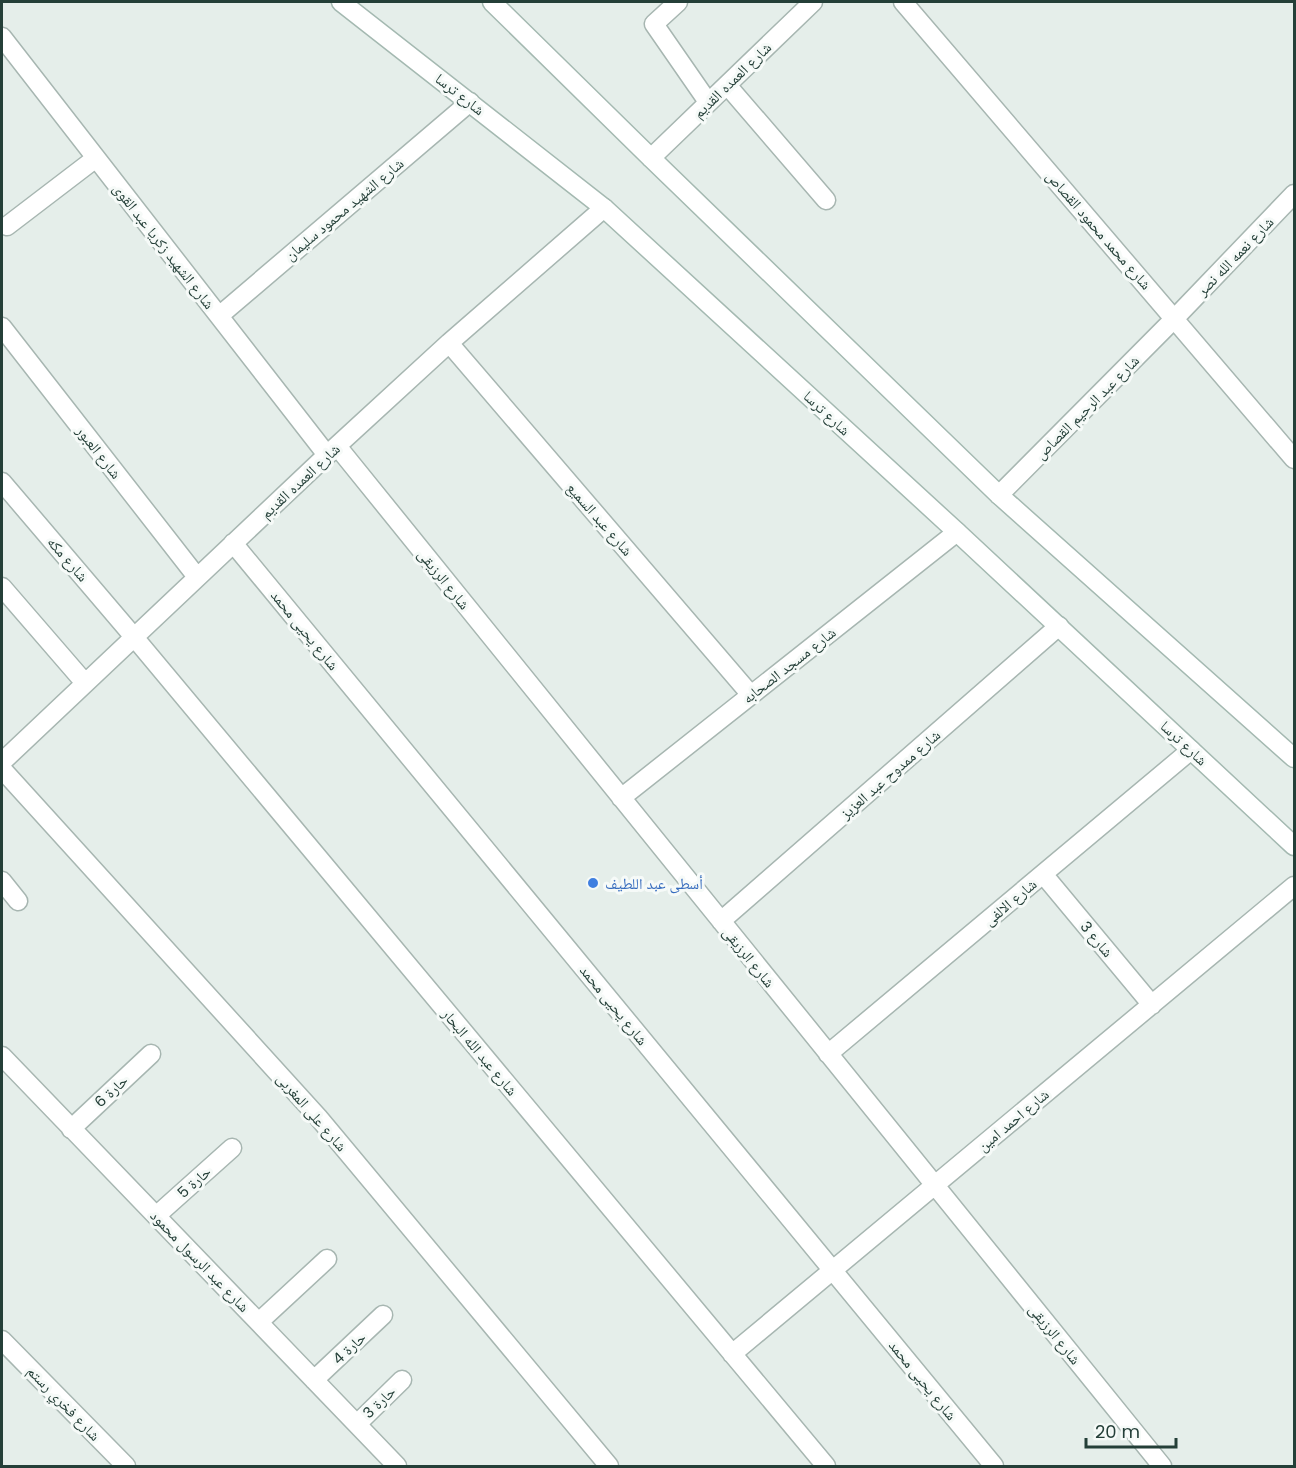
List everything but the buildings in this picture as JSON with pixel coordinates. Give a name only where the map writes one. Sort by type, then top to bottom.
[{"type":"street","name":"شارع ترسا","points":[[341,2],[604,208],[1059,626],[1294,846]]},
{"type":"street","points":[[492,2],[999,495],[1294,758]]},
{"type":"street","points":[[678,2],[654,24],[708,102]]},
{"type":"street","name":"شارع العمده القديم","points":[[651,158],[813,2]]},
{"type":"street","name":"شارع محمد محمود القصاص","points":[[903,2],[1294,459]]},
{"type":"street","name":"شارع الشهيد زكريا عبد القوى","points":[[2,37],[219,316],[332,451]]},
{"type":"street","points":[[727,85],[826,200]]},
{"type":"street","name":"شارع الشهيد محمود سليمان","points":[[219,316],[470,102]]},
{"type":"street","points":[[7,226],[96,158]]},
{"type":"street","name":"شارع نعمه الله نصر","points":[[1175,318],[1294,194]]},
{"type":"street","name":"شارع العمده القديم","points":[[2,762],[233,543],[449,343],[604,208]]},
{"type":"street","name":"شارع عبد الرحيم القصاص","points":[[999,495],[1175,318]]},
{"type":"street","name":"شارع العبور","points":[[2,327],[197,577]]},
{"type":"street","name":"شارع عبد السميع","points":[[449,343],[751,696]]},
{"type":"street","name":"شارع الرزيقى","points":[[332,451],[621,798],[1162,1467]]},
{"type":"street","name":"شارع مكه","points":[[2,482],[134,637]]},
{"type":"street","name":"شارع مسجد الصحابه","points":[[621,798],[957,532]]},
{"type":"street","name":"شارع يحيى محمد","points":[[233,543],[994,1467]]},
{"type":"street","points":[[2,587],[85,683]]},
{"type":"street","name":"شارع ممدوح عبد العزيز","points":[[721,921],[1059,626]]},
{"type":"street","name":"شارع عبد الله البحار","points":[[134,637],[826,1467]]},
{"type":"street","name":"شارع الالفى","points":[[828,1054],[1191,750]]},
{"type":"street","name":"شارع على المغربى","points":[[2,769],[318,1117],[609,1467]]},
{"type":"street","name":"شارع 3","points":[[1043,874],[1152,1005]]},
{"type":"street","points":[[2,881],[18,901]]},
{"type":"street","name":"شارع احمد امين","points":[[732,1354],[1294,886]]},
{"type":"street","name":"حارة 6","points":[[71,1129],[151,1054]]},
{"type":"street","name":"شارع عبد الرسول محمود","points":[[2,1056],[398,1467]]},
{"type":"street","name":"حارة 5","points":[[156,1216],[232,1148]]},
{"type":"street","points":[[258,1322],[327,1258]]},
{"type":"street","name":"حارة 4","points":[[314,1380],[383,1315]]},
{"type":"street","name":"شارع فخري رستم","points":[[2,1340],[126,1467]]},
{"type":"street","name":"حارة 3","points":[[357,1424],[402,1380]]},
{"type":"place","name":"أسطى عبد اللطيف","points":[[593,883]]}]
